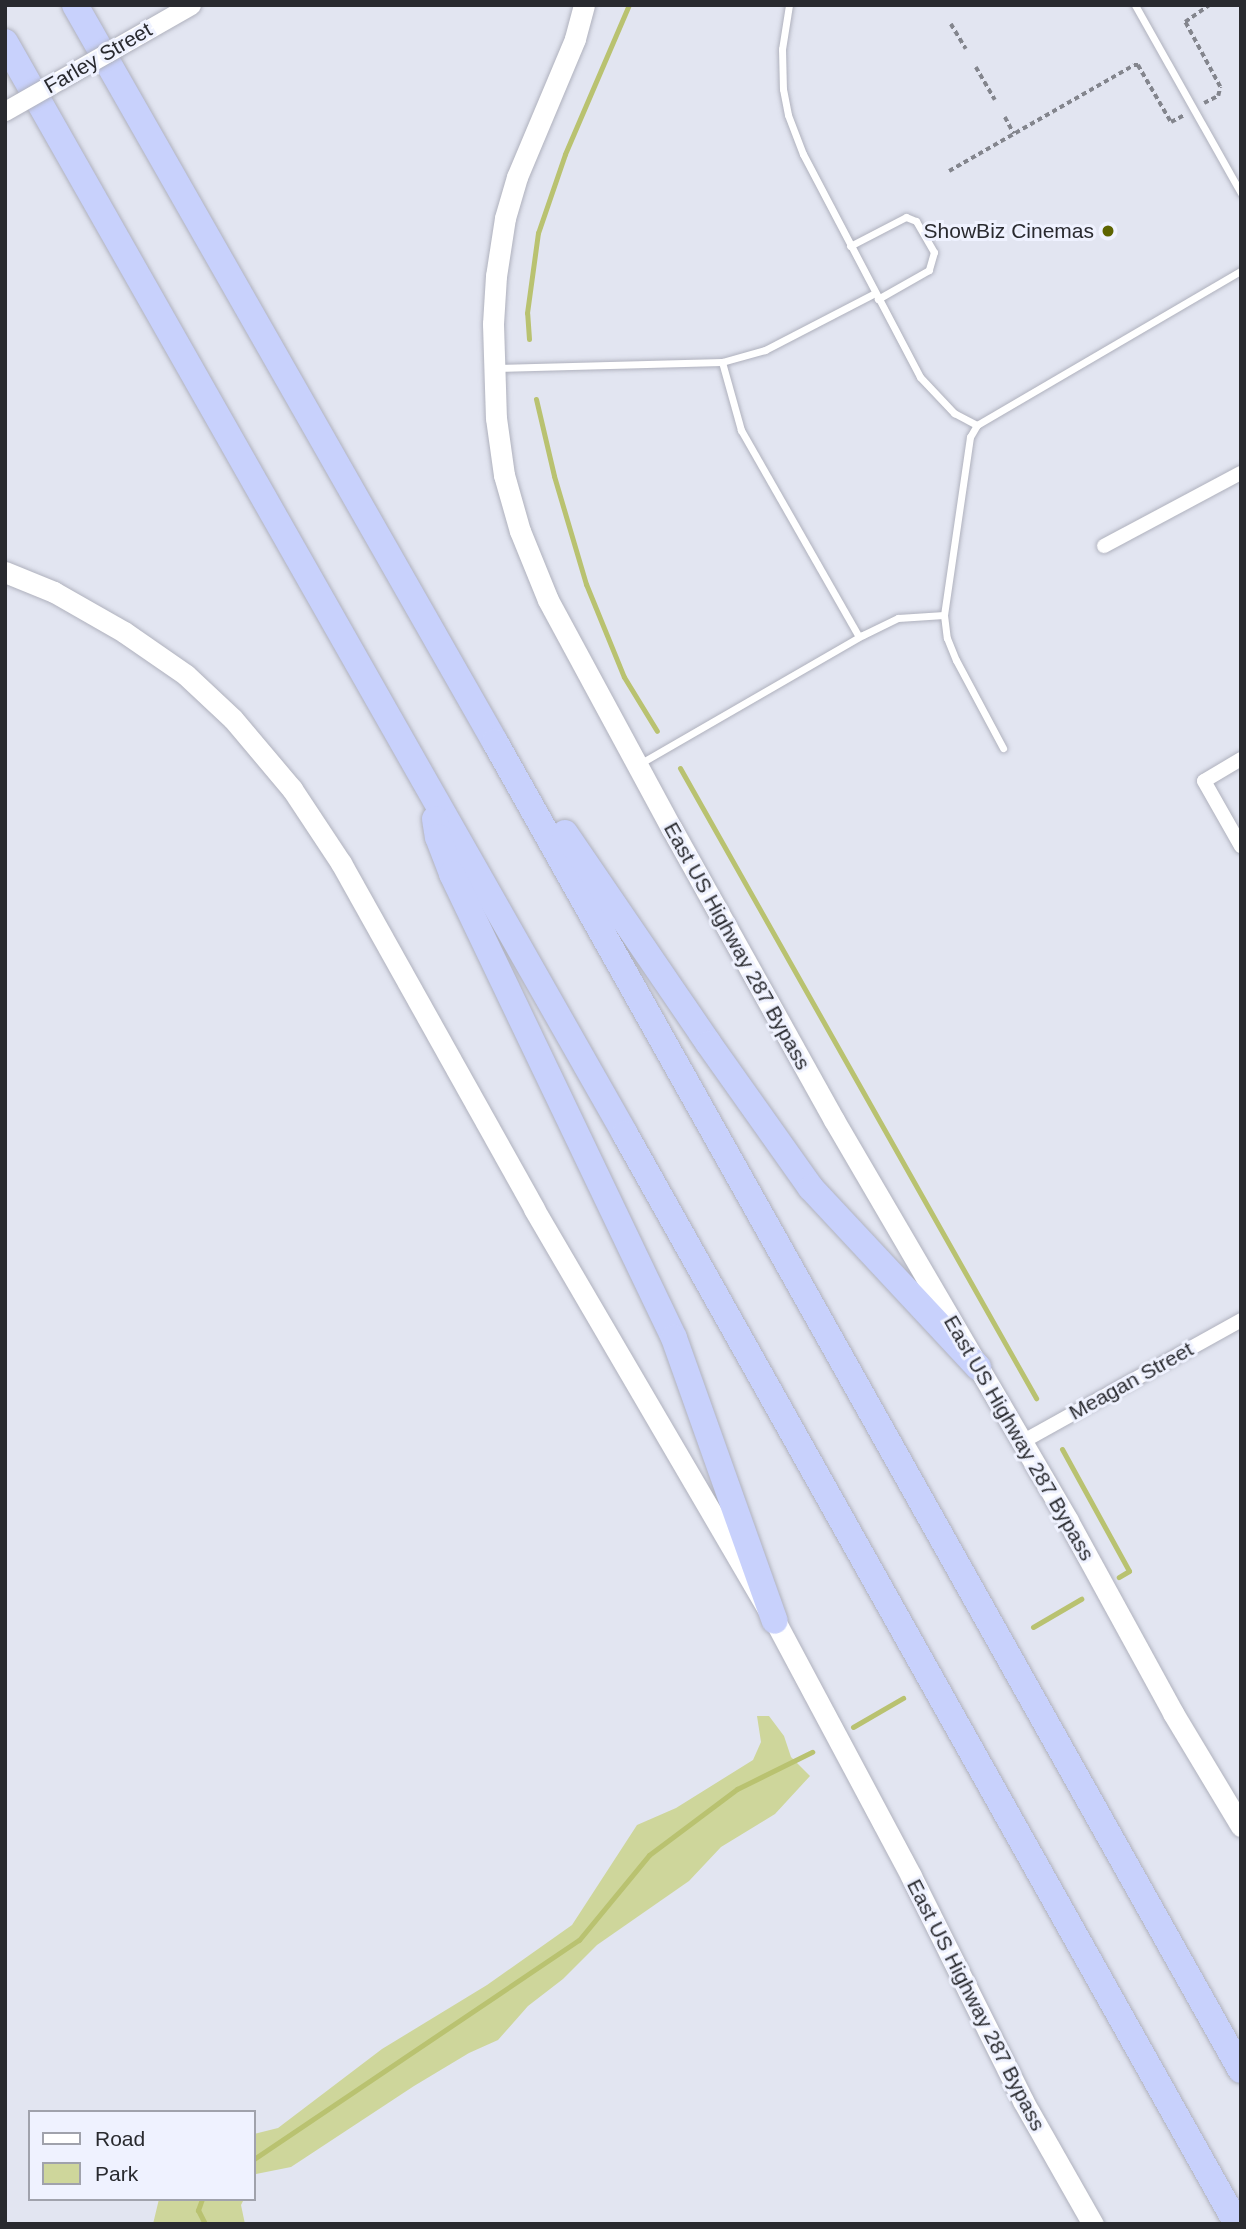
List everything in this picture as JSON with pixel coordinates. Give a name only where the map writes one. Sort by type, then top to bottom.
[{"type":"highway","points":[[75,5],[397,570],[1241,2070]]},
{"type":"highway","points":[[5,42],[1237,2224]]},
{"type":"highway","points":[[397,570],[417,585],[427,597],[578,855],[811,1188],[978,1367]]},
{"type":"highway","points":[[431,793],[438,837],[452,874],[674,1338],[775,1621]]},
{"type":"main road","name":"East US Highway 287 Bypass","points":[[584,5],[575,39],[517,177],[505,218],[496,276],[493,368],[505,475],[520,531],[548,600],[834,1120],[1021,1442],[1173,1713],[1241,1825]]},
{"type":"main road","name":"East US Highway 287 Bypass","points":[[5,572],[54,592],[124,632],[186,675],[233,719],[292,789],[341,863],[534,1209],[775,1621],[911,1876],[1023,2101],[1093,2224]]},
{"type":"street","name":"Farley Street","points":[[5,110],[191,5]]},
{"type":"street","points":[[1104,546],[1241,473]]},
{"type":"street","points":[[1241,759],[1204,781],[1241,846]]},
{"type":"street","name":"Meagan Street","points":[[1021,1442],[1241,1320]]},
{"type":"lane","points":[[789,5],[782,49],[788,116],[811,172],[920,377],[954,413],[977,425]]},
{"type":"lane","points":[[1135,5],[1241,194]]},
{"type":"lane","points":[[493,368],[722,362],[765,350],[929,270],[934,253],[916,221],[906,217],[850,246]]},
{"type":"lane","points":[[1003,748],[956,660],[947,638],[944,615],[970,437],[977,425],[1241,271]]},
{"type":"lane","points":[[722,362],[741,430],[859,637]]},
{"type":"lane","points":[[637,765],[859,637],[898,618],[944,615]]},
{"type":"path","points":[[1204,103],[1218,96],[1220,86],[1185,22],[1209,5]]},
{"type":"path","points":[[951,24],[966,49]]},
{"type":"path","points":[[949,172],[1134,65],[1138,65],[1171,122],[1184,115]]},
{"type":"path","points":[[976,67],[995,100]]},
{"type":"path","points":[[1005,117],[1014,134]]},
{"type":"green space","points":[[757,1716],[769,1716],[784,1736],[791,1757],[810,1776],[775,1814],[721,1847],[689,1881],[597,1945],[563,1979],[528,2006],[498,2040],[469,2053],[414,2086],[291,2167],[256,2174],[256,2134],[278,2128],[382,2049],[487,1985],[572,1925],[637,1825],[676,1808],[753,1760],[761,1742]]},
{"type":"green space","points":[[159,2201],[243,2201],[241,2205],[245,2224],[153,2224]]},
{"type":"waterway","points":[[529,339],[527,313],[538,233],[565,154],[629,5]]},
{"type":"waterway","points":[[536,399],[554,476],[586,584],[624,677],[657,731]]},
{"type":"waterway","points":[[680,768],[1036,1398]]},
{"type":"waterway","points":[[1062,1449],[1129,1571],[1119,1577]]},
{"type":"waterway","points":[[1033,1627],[1081,1599]]},
{"type":"waterway","points":[[853,1727],[903,1698]]},
{"type":"waterway","points":[[256,2158],[579,1940],[649,1855],[737,1789],[812,1752]]},
{"type":"waterway","points":[[201,2201],[198,2210],[205,2224]]},
{"type":"place","name":"ShowBiz Cinemas","points":[[1108,231]]}]
